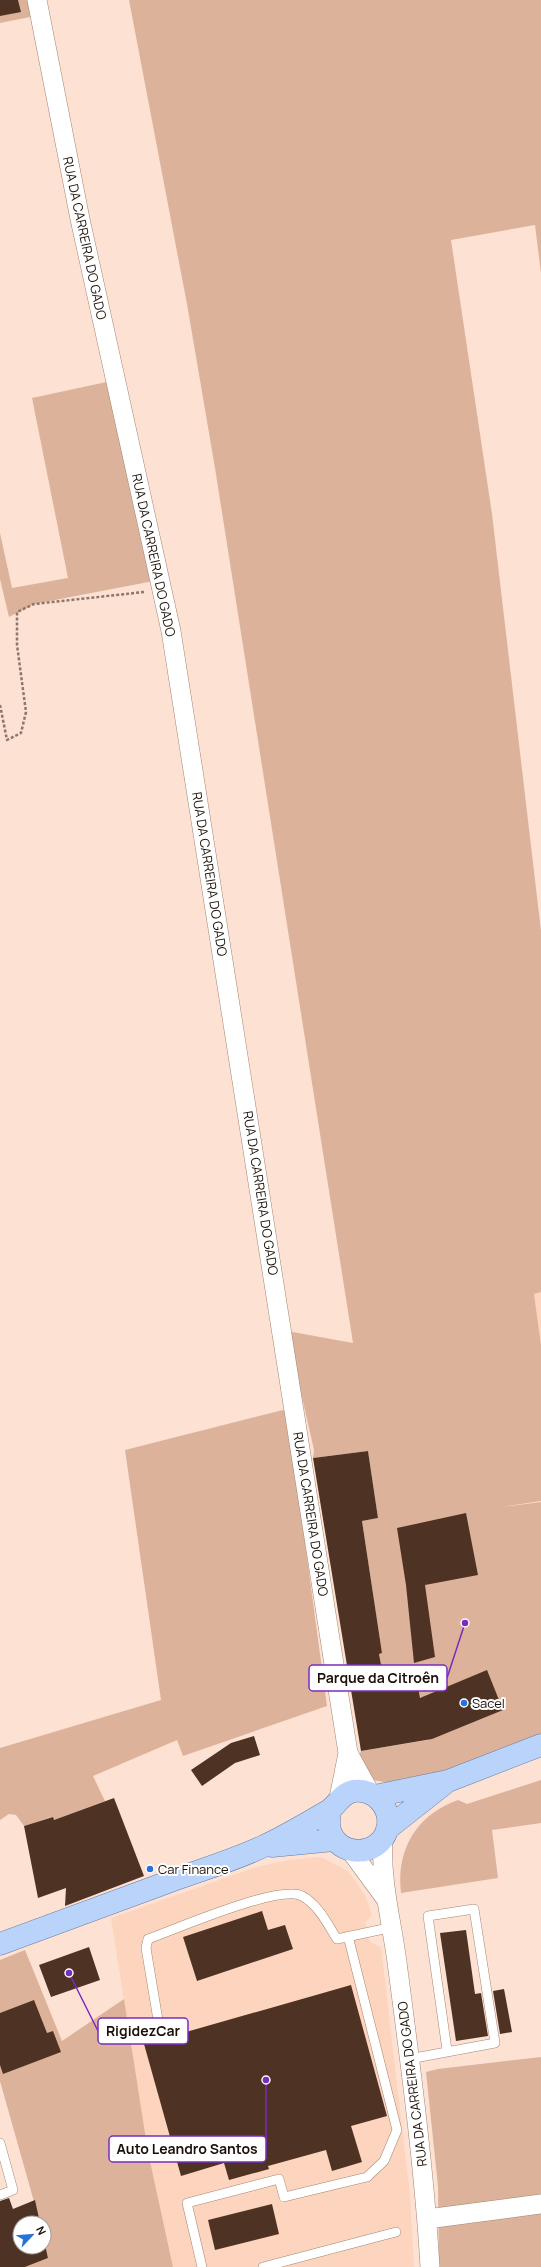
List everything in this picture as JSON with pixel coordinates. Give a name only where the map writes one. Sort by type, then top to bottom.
[{"type":"main road","points":[[0,1944],[264,1847],[354,1791],[372,1795],[448,1781],[541,1745]]},
{"type":"main road","points":[[264,1847],[342,1845],[369,1849],[448,1781]]},
{"type":"main road","points":[[372,1795],[386,1810],[385,1834]]},
{"type":"main road","points":[[334,1804],[328,1823],[342,1845]]},
{"type":"street","name":"RUA DA CARREIRA DO GADO","points":[[37,0],[80,220],[171,631],[233,1014],[348,1753]]},
{"type":"street","points":[[348,1753],[372,1795]]},
{"type":"street","points":[[334,1804],[348,1753]]},
{"type":"street","name":"RUA DA CARREIRA DO GADO","points":[[385,1834],[382,1859],[393,1927],[409,2058],[427,2219],[430,2267]]},
{"type":"street","points":[[342,1845],[388,1902]]},
{"type":"street","points":[[427,2219],[541,2204]]},
{"type":"lane","points":[[159,2026],[146,1948],[148,1940],[263,1897],[289,1894],[302,1896],[322,1914],[337,1938],[393,1927]]},
{"type":"lane","points":[[409,2058],[495,2042],[474,1909],[428,1916],[447,2050]]},
{"type":"lane","points":[[202,2267],[187,2203],[279,2179],[284,2197],[367,2177],[384,2162],[397,2130],[348,1936]]},
{"type":"lane","points":[[0,2143],[13,2190],[0,2195]]},
{"type":"lane","points":[[263,2267],[396,2232]]},
{"type":"path","points":[[0,705],[7,740],[21,733],[26,712],[17,646],[17,612],[34,604],[136,591],[162,593]]},
{"type":"shaded area","points":[[0,0],[37,0],[40,15],[0,23]]},
{"type":"shaded area","points":[[129,0],[541,0],[541,273],[535,225],[451,240],[492,514],[541,931],[541,1292],[534,1294],[541,1345],[541,1501],[495,1508],[541,1502],[541,1737],[479,1761],[399,1785],[373,1780],[359,1756],[361,1751],[428,1740],[418,1685],[386,1691],[379,1654],[382,1653],[362,1521],[378,1518],[368,1451],[313,1458],[314,1450],[287,1331],[353,1343],[215,468],[187,304]]},
{"type":"shaded area","points":[[116,380],[159,580],[34,604],[9,617],[0,579],[0,533],[12,588],[68,578],[32,398]]},
{"type":"shaded area","points":[[541,1292],[541,1345],[534,1294]]},
{"type":"shaded area","points":[[287,1409],[327,1706],[183,1756],[177,1740],[93,1776],[105,1801],[54,1820],[52,1817],[24,1826],[16,1815],[9,1814],[0,1820],[0,1748],[161,1700],[125,1450]]},
{"type":"shaded area","points":[[541,1780],[541,1823],[492,1830],[498,1878],[401,1893],[400,1877],[406,1849],[412,1836],[420,1825],[431,1815],[458,1800],[467,1804]]},
{"type":"shaded area","points":[[321,1857],[348,1871],[365,1895],[372,1915],[365,1922],[370,1942],[381,1947],[410,2196],[414,2267],[173,2267],[148,2152],[111,1918],[257,1867],[289,1860]]},
{"type":"shaded area","points":[[25,1950],[62,2041],[124,1999],[148,2152],[173,2267],[25,2267],[48,2258],[47,2255],[52,2255],[52,2215],[38,2215],[0,2081],[0,1960]]},
{"type":"shaded area","points":[[541,2057],[541,2267],[439,2267],[438,2186],[426,2072],[438,2069]]},
{"type":"building","points":[[0,0],[18,0],[21,12],[0,16]]},
{"type":"building","points":[[368,1451],[378,1518],[362,1521],[382,1653],[379,1654],[386,1691],[418,1685],[420,1698],[487,1670],[503,1710],[432,1739],[361,1751],[313,1458]]},
{"type":"building","points":[[466,1513],[478,1575],[425,1585],[435,1657],[414,1663],[406,1585],[397,1528]]},
{"type":"building","points":[[254,1736],[260,1755],[235,1763],[202,1786],[191,1770],[231,1743]]},
{"type":"building","points":[[114,1798],[144,1876],[65,1906],[66,1888],[38,1898],[24,1826],[53,1817],[54,1820]]},
{"type":"building","points":[[262,1911],[268,1930],[285,1925],[293,1949],[197,1981],[183,1937]]},
{"type":"building","points":[[466,1930],[475,1994],[481,1993],[488,2036],[456,2041],[440,1933]]},
{"type":"building","points":[[89,1947],[100,1980],[51,1997],[39,1965]]},
{"type":"building","points":[[351,1985],[387,2116],[351,2126],[362,2162],[332,2171],[326,2150],[268,2166],[269,2169],[229,2180],[224,2163],[181,2176],[144,2044]]},
{"type":"building","points":[[504,1989],[512,2032],[500,2034],[493,1991]]},
{"type":"building","points":[[34,2000],[47,2033],[53,2031],[61,2052],[3,2074],[0,2065],[0,2013]]},
{"type":"building","points":[[9,2198],[13,2209],[35,2200],[38,2215],[12,2215],[12,2255],[47,2255],[48,2258],[25,2267],[0,2267],[0,2201]]},
{"type":"building","points":[[272,2204],[279,2234],[215,2250],[208,2220]]},
{"type":"place","name":"Parque da Citroên","points":[[465,1623]]},
{"type":"place","name":"Sacel","points":[[464,1703]]},
{"type":"place","name":"Car Finance","points":[[150,1869]]},
{"type":"place","name":"RigidezCar","points":[[69,1973]]},
{"type":"place","name":"Auto Leandro Santos","points":[[266,2080]]}]
